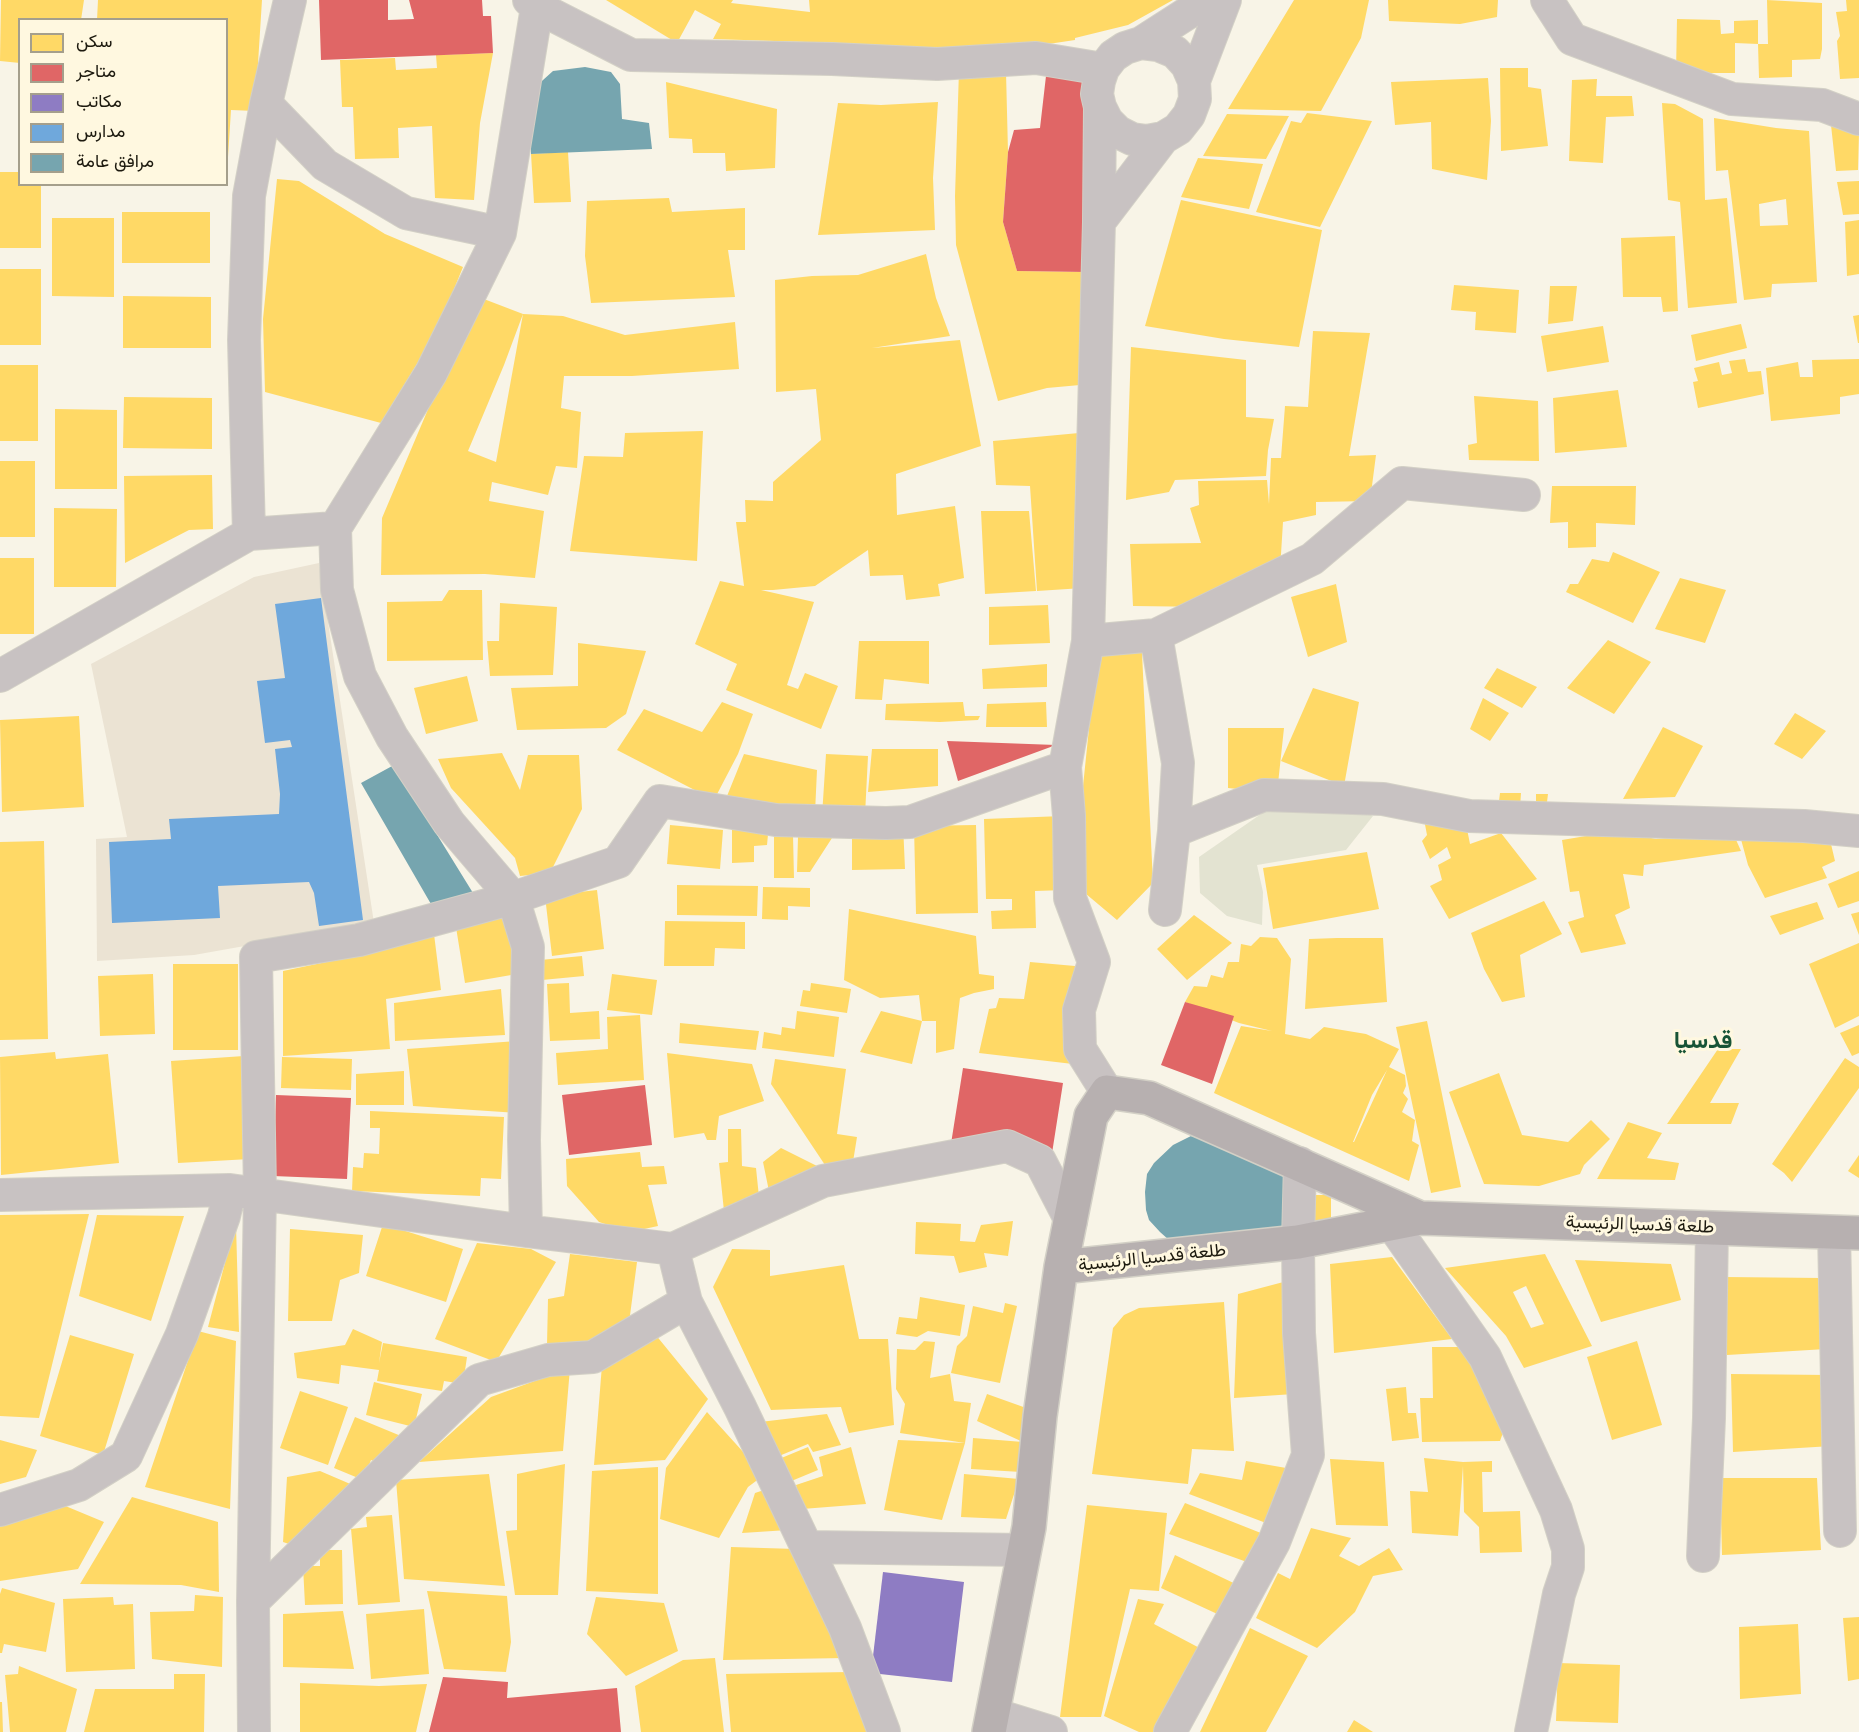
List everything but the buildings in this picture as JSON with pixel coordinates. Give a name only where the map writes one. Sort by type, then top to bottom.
[{"type":"main road","name":"طلعة قدسيا الرئيسية","points":[[1107,1092],[1149,1098],[1300,1163],[1406,1221]]},
{"type":"main road","points":[[991,1723],[1029,1527],[1040,1416],[1061,1267],[1091,1116],[1107,1092]]},
{"type":"main road","name":"طلعة قدسيا الرئيسية","points":[[1061,1267],[1298,1242],[1406,1221],[1846,1232]]},
{"type":"street","points":[[249,534],[244,340],[249,196],[266,104],[290,0]]},
{"type":"street","points":[[1107,1092],[1080,1049],[1079,1010],[1094,962],[1070,898],[1069,816],[1065,767],[1088,641],[1100,222],[1100,107],[1097,94],[1103,69],[1113,57],[1125,48],[1141,43],[1208,0]]},
{"type":"street","points":[[1194,81],[1225,0]]},
{"type":"street","points":[[1547,0],[1572,39],[1732,99],[1822,105],[1859,119]]},
{"type":"street","points":[[526,1231],[524,1140],[528,947],[513,898],[449,823],[392,738],[360,676],[337,590],[335,528],[431,373],[500,233],[533,4],[631,56],[832,58],[937,64],[1036,58],[1103,69]]},
{"type":"street","points":[[1100,107],[1107,121],[1118,132],[1132,139],[1148,141],[1163,138],[1178,129],[1189,115],[1195,99],[1194,81],[1187,65],[1175,52],[1158,45],[1141,43]]},
{"type":"street","points":[[266,104],[326,165],[406,213],[500,233]]},
{"type":"street","points":[[1100,222],[1163,138]]},
{"type":"street","points":[[1088,641],[1156,635],[1312,559],[1402,483],[1524,495]]},
{"type":"street","points":[[0,676],[249,534],[335,528]]},
{"type":"street","points":[[1156,635],[1178,763],[1174,831],[1165,910]]},
{"type":"street","points":[[254,1732],[245,1191],[256,957],[359,940],[513,898],[618,862],[660,801],[776,820],[910,822],[1065,767]]},
{"type":"street","points":[[1174,831],[1264,795],[1383,799],[1469,816],[1804,826],[1859,831]]},
{"type":"street","points":[[0,1195],[245,1191],[526,1231],[673,1249],[823,1181],[1006,1146],[1041,1161],[1071,1221]]},
{"type":"street","points":[[1170,1732],[1274,1542],[1308,1455],[1299,1333],[1300,1163]]},
{"type":"street","points":[[0,1510],[79,1485],[126,1456],[182,1334],[224,1216],[245,1191]]},
{"type":"street","points":[[1406,1221],[1485,1357],[1556,1510],[1568,1549],[1568,1567],[1559,1594],[1531,1732]]},
{"type":"street","points":[[1703,1556],[1709,1418],[1712,1228]]},
{"type":"street","points":[[1840,1531],[1846,1232]]},
{"type":"street","points":[[673,1249],[686,1302],[740,1407],[845,1628],[884,1732]]},
{"type":"street","points":[[253,1600],[479,1380],[548,1360],[593,1357],[686,1302]]},
{"type":"street","points":[[807,1547],[1024,1550]]},
{"type":"street","points":[[991,1723],[1051,1732]]},
{"type":"shaded area","points":[[319,563],[374,923],[194,955],[97,961],[96,839],[127,837],[91,664],[254,577]]},
{"type":"green space","points":[[1284,798],[1344,804],[1373,816],[1346,850],[1257,865],[1263,892],[1262,925],[1227,916],[1200,893],[1199,857]]},
{"type":"district","name":"قدسيا","points":[[1703,1041]]}]
